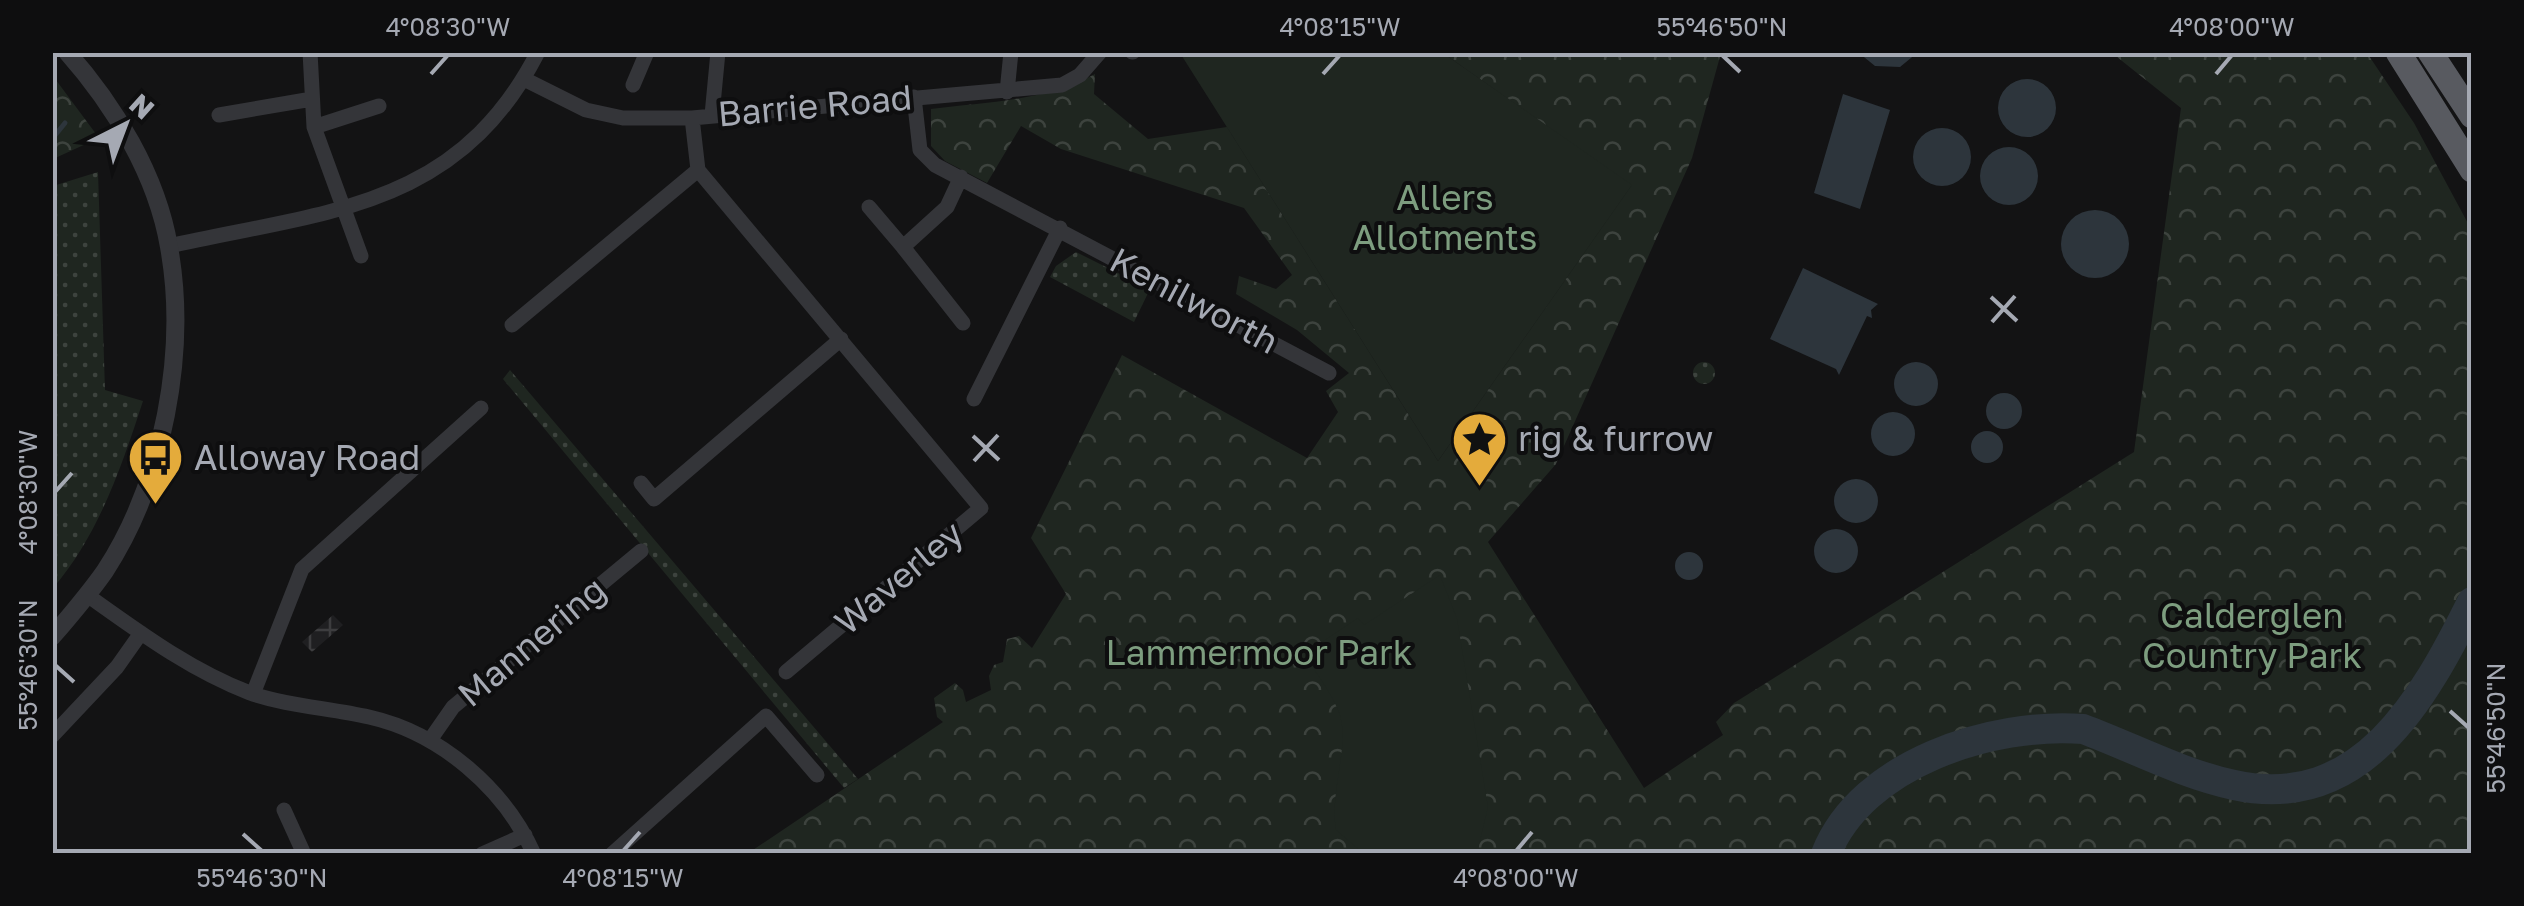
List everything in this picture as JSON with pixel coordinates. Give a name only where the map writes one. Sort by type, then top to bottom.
[{"type":"highway","points":[[2398,52],[2472,170]]},
{"type":"highway","points":[[2430,52],[2472,116]]},
{"type":"street","points":[[52,637],[106,570],[150,476],[166,405],[176,325],[170,246],[152,191],[115,114],[67,52]]},
{"type":"street","points":[[310,52],[314,127],[360,256]]},
{"type":"street","points":[[170,246],[382,198],[436,171],[484,134],[524,79],[538,52]]},
{"type":"street","points":[[633,85],[648,52]]},
{"type":"street","points":[[712,115],[713,68],[718,52]]},
{"type":"street","points":[[1006,92],[1011,52]]},
{"type":"street","name":"Barrie Road","points":[[524,79],[603,116],[692,118],[1062,85],[1080,75],[1100,52]]},
{"type":"street","name":"Kenilworth","points":[[914,97],[920,150],[935,165],[1328,373]]},
{"type":"street","points":[[219,115],[312,99]]},
{"type":"street","points":[[314,127],[379,106]]},
{"type":"street","points":[[512,325],[698,170],[692,118]]},
{"type":"street","name":"Waverley","points":[[698,170],[981,508],[786,672]]},
{"type":"street","points":[[903,247],[947,207],[961,177]]},
{"type":"street","points":[[868,207],[963,323]]},
{"type":"street","points":[[974,398],[1060,228]]},
{"type":"street","points":[[641,484],[654,499],[840,340]]},
{"type":"street","points":[[253,694],[302,569],[481,408]]},
{"type":"street","name":"Mannering","points":[[430,740],[453,707],[642,551]]},
{"type":"street","points":[[87,595],[140,634],[203,672],[253,694],[372,718],[430,740],[474,772],[526,835],[534,854]]},
{"type":"street","points":[[52,736],[140,634]]},
{"type":"street","points":[[612,854],[766,716],[816,775]]},
{"type":"street","points":[[284,810],[304,854]]},
{"type":"street","points":[[482,854],[526,835]]},
{"type":"shaded area","points":[[1859,53],[1917,53],[1900,67],[1875,66]]},
{"type":"shaded area","points":[[2027,79],[2048,87],[2056,108],[2048,129],[2027,137],[2006,129],[1998,108],[2006,87]]},
{"type":"shaded area","points":[[1843,94],[1890,110],[1860,209],[1814,193]]},
{"type":"shaded area","points":[[1942,128],[1963,136],[1971,157],[1963,178],[1942,186],[1921,178],[1913,157],[1921,136]]},
{"type":"shaded area","points":[[2009,147],[2030,155],[2038,176],[2030,197],[2009,205],[1988,197],[1980,176],[1988,155]]},
{"type":"shaded area","points":[[2095,210],[2108,212],[2119,220],[2127,231],[2127,257],[2119,268],[2108,276],[2095,278],[2082,276],[2071,268],[2063,257],[2061,244],[2063,231],[2071,220],[2082,212]]},
{"type":"shaded area","points":[[1803,268],[1878,304],[1871,310],[1872,318],[1867,316],[1839,375],[1836,369],[1770,339]]},
{"type":"shaded area","points":[[1916,362],[1931,369],[1938,384],[1931,399],[1916,406],[1901,399],[1894,384],[1901,369]]},
{"type":"shaded area","points":[[2004,393],[2016,399],[2022,411],[2016,423],[2004,429],[1992,423],[1986,411],[1992,399]]},
{"type":"shaded area","points":[[1893,412],[1908,419],[1915,434],[1908,449],[1893,456],[1878,449],[1871,434],[1878,419]]},
{"type":"shaded area","points":[[1987,431],[1998,436],[2003,447],[1998,458],[1987,463],[1976,458],[1971,447],[1976,436]]},
{"type":"shaded area","points":[[1856,479],[1871,486],[1878,501],[1871,516],[1856,523],[1841,516],[1834,501],[1841,486]]},
{"type":"shaded area","points":[[1836,529],[1851,536],[1858,551],[1851,566],[1836,573],[1821,566],[1814,551],[1821,536]]},
{"type":"shaded area","points":[[1689,552],[1699,556],[1703,566],[1699,576],[1689,580],[1679,576],[1675,566],[1679,556]]},
{"type":"shaded area","points":[[333,615],[343,625],[312,652],[302,642]]},
{"type":"green space","name":"Allers Allotments","points":[[1180,53],[1443,53],[1632,185],[1438,461]]},
{"type":"green space","name":"Calderglen Country Park","points":[[1443,53],[1721,53],[1692,158],[1556,464],[1488,542],[1644,788],[1723,735],[1716,722],[1734,703],[2134,452],[2181,108],[2112,53],[2367,53],[2414,123],[2471,229],[2471,853],[747,854],[943,722],[937,717],[934,698],[955,683],[963,690],[966,702],[991,690],[989,676],[994,665],[1003,662],[1007,639],[1019,636],[1032,648],[1066,594],[1031,538],[1122,355],[1307,458],[1338,412],[1326,391],[1349,373],[1297,330],[1236,294],[1239,276],[1276,289],[1292,275],[1244,208],[1061,149],[1021,126],[987,183],[945,161],[931,146],[931,109],[1036,95],[1095,74],[1094,94],[1148,139],[1227,127],[1438,461],[1631,186]]},
{"type":"green space","points":[[53,76],[99,138],[53,159]]},
{"type":"green space","points":[[98,172],[105,390],[143,401],[96,523],[53,588],[53,186]]},
{"type":"green space","points":[[1076,252],[1150,289],[1134,322],[1050,277],[1056,266]]},
{"type":"green space","points":[[1704,362],[1712,365],[1712,381],[1704,384],[1696,381],[1693,373],[1696,365]]},
{"type":"green space","points":[[510,370],[858,779],[844,788],[503,379]]},
{"type":"green space","points":[[1440,575],[1457,619],[1488,807],[1477,853],[1363,853],[1336,830],[1342,723],[1331,695],[1304,654],[1358,618],[1364,625]]},
{"type":"waterway","points":[[52,139],[65,123]]},
{"type":"waterway","points":[[1826,854],[1844,822],[1869,795],[1899,773],[1972,741],[2010,733],[2083,729],[2176,767],[2234,785],[2279,789],[2318,782],[2352,765],[2383,740],[2409,710],[2472,602]]},
{"type":"place","name":"rig & furrow","points":[[1479,488]]},
{"type":"place","name":"Alloway Road","points":[[155,507]]},
{"type":"park label","name":"Lammermoor Park","points":[[1259,653]]}]
